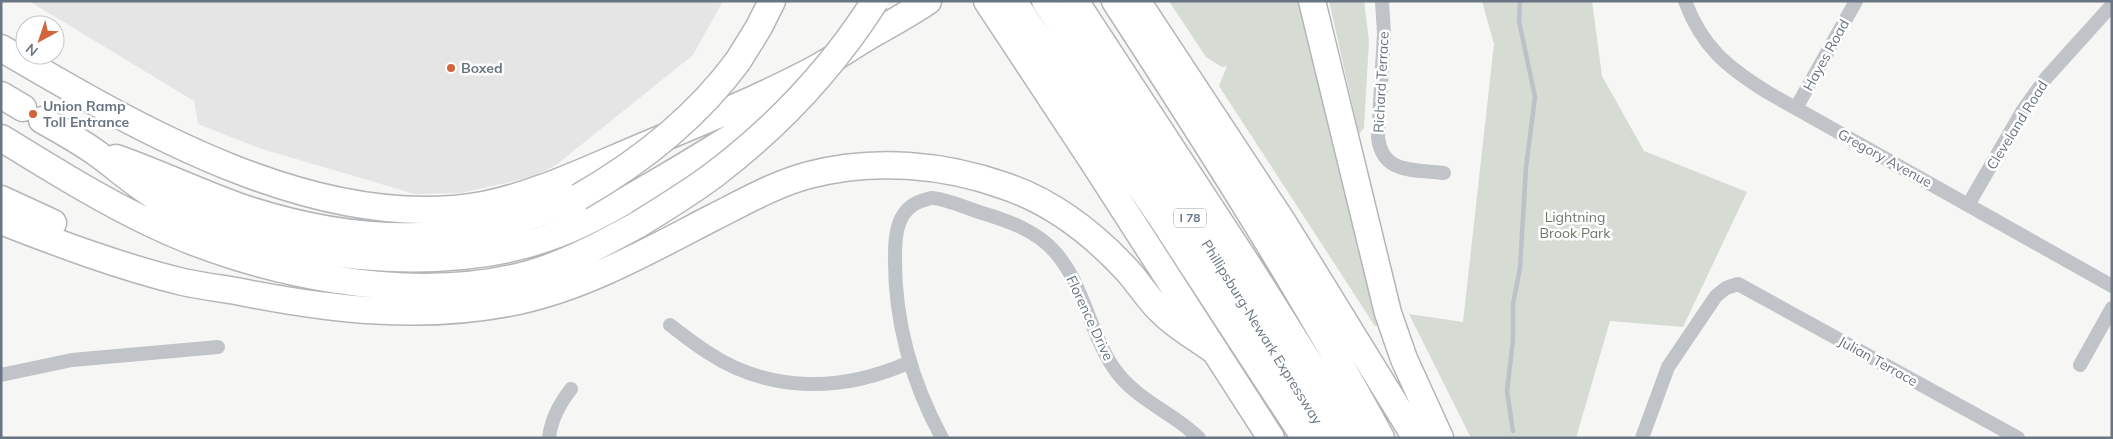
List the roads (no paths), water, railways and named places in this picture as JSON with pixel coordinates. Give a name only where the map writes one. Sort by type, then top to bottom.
[{"type":"highway","points":[[93,150],[162,174],[236,205],[298,223],[396,238],[476,231],[508,224],[552,210],[579,197],[623,170],[673,131],[708,98],[738,61],[759,27],[772,1]]},
{"type":"highway","points":[[1,138],[110,203],[176,235],[264,264],[360,282],[440,287],[507,278],[535,272],[565,261],[639,224],[705,182],[768,128],[802,94],[829,64],[875,1]]},
{"type":"highway","points":[[987,1],[1270,438]]},
{"type":"highway","points":[[1013,1],[1161,217],[1305,438]]},
{"type":"highway","name":"Phillipsburg-Newark Expressway","points":[[1045,1],[1183,207],[1329,438]]},
{"type":"highway","name":"Phillipsburg-Newark Expressway","points":[[1075,1],[1248,265],[1356,438]]},
{"type":"highway","points":[[1115,1],[1236,190],[1381,438]]},
{"type":"highway","points":[[1137,1],[1279,216],[1416,438]]},
{"type":"highway","points":[[1312,1],[1388,313],[1404,359],[1440,438]]},
{"type":"highway","points":[[90,101],[195,152],[267,180],[307,193],[346,202],[391,208],[465,207],[507,199],[532,191],[749,101],[817,68],[923,4]]},
{"type":"highway","points":[[1,95],[93,150],[152,195],[170,205],[224,226],[261,237],[327,252],[372,257],[432,259],[492,253],[526,245],[558,234],[625,201],[827,77],[876,43],[923,4]]},
{"type":"highway","points":[[1,48],[90,101],[135,133],[216,177],[254,193],[317,215],[353,223],[442,234]]},
{"type":"highway","points":[[1,220],[69,246],[185,282],[320,307],[377,311],[435,312],[491,307],[550,294],[628,261],[756,195],[809,176],[865,166],[912,166],[946,170],[976,177],[1031,196],[1056,210],[1080,226],[1126,268],[1162,313],[1216,352]]},
{"type":"highway","points":[[1,199],[98,242],[234,291]]},
{"type":"street","name":"Richard Terrace","points":[[1382,1],[1384,34],[1378,138],[1382,153],[1385,159],[1396,167],[1444,173]]},
{"type":"street","name":"Gregory Avenue","points":[[1685,1],[1705,42],[1736,73],[2112,286]]},
{"type":"street","name":"Hayes Road","points":[[1796,108],[1856,1]]},
{"type":"street","name":"Cleveland Road","points":[[1968,205],[2023,110],[2046,78],[2112,5]]},
{"type":"street","name":"Florence Drive","points":[[942,438],[917,384],[910,362],[898,310],[895,271],[895,233],[903,214],[916,203],[932,198],[1004,219],[1034,234],[1054,251],[1068,270],[1105,354],[1119,375],[1141,397],[1190,429],[1199,438]]},
{"type":"street","name":"Julian Terrace","points":[[1642,438],[1668,367],[1716,296],[1726,288],[1738,284],[2018,438]]},
{"type":"street","points":[[2080,365],[2112,308]]},
{"type":"street","points":[[670,325],[708,353],[726,363],[745,372],[786,382],[815,385],[850,382],[891,371],[910,362]]},
{"type":"street","points":[[1,374],[72,360],[218,347]]},
{"type":"street","points":[[549,438],[555,414],[562,399],[571,389]]},
{"type":"waterway","points":[[1513,431],[1507,391],[1513,340],[1513,304],[1520,268],[1526,167],[1535,97],[1519,21],[1520,1]]},
{"type":"place","name":"Boxed","points":[[451,68]]},
{"type":"place","name":"Union Ramp Toll Entrance","points":[[33,114]]},
{"type":"park label","name":"Lightning Brook Park","points":[[1575,226]]}]
